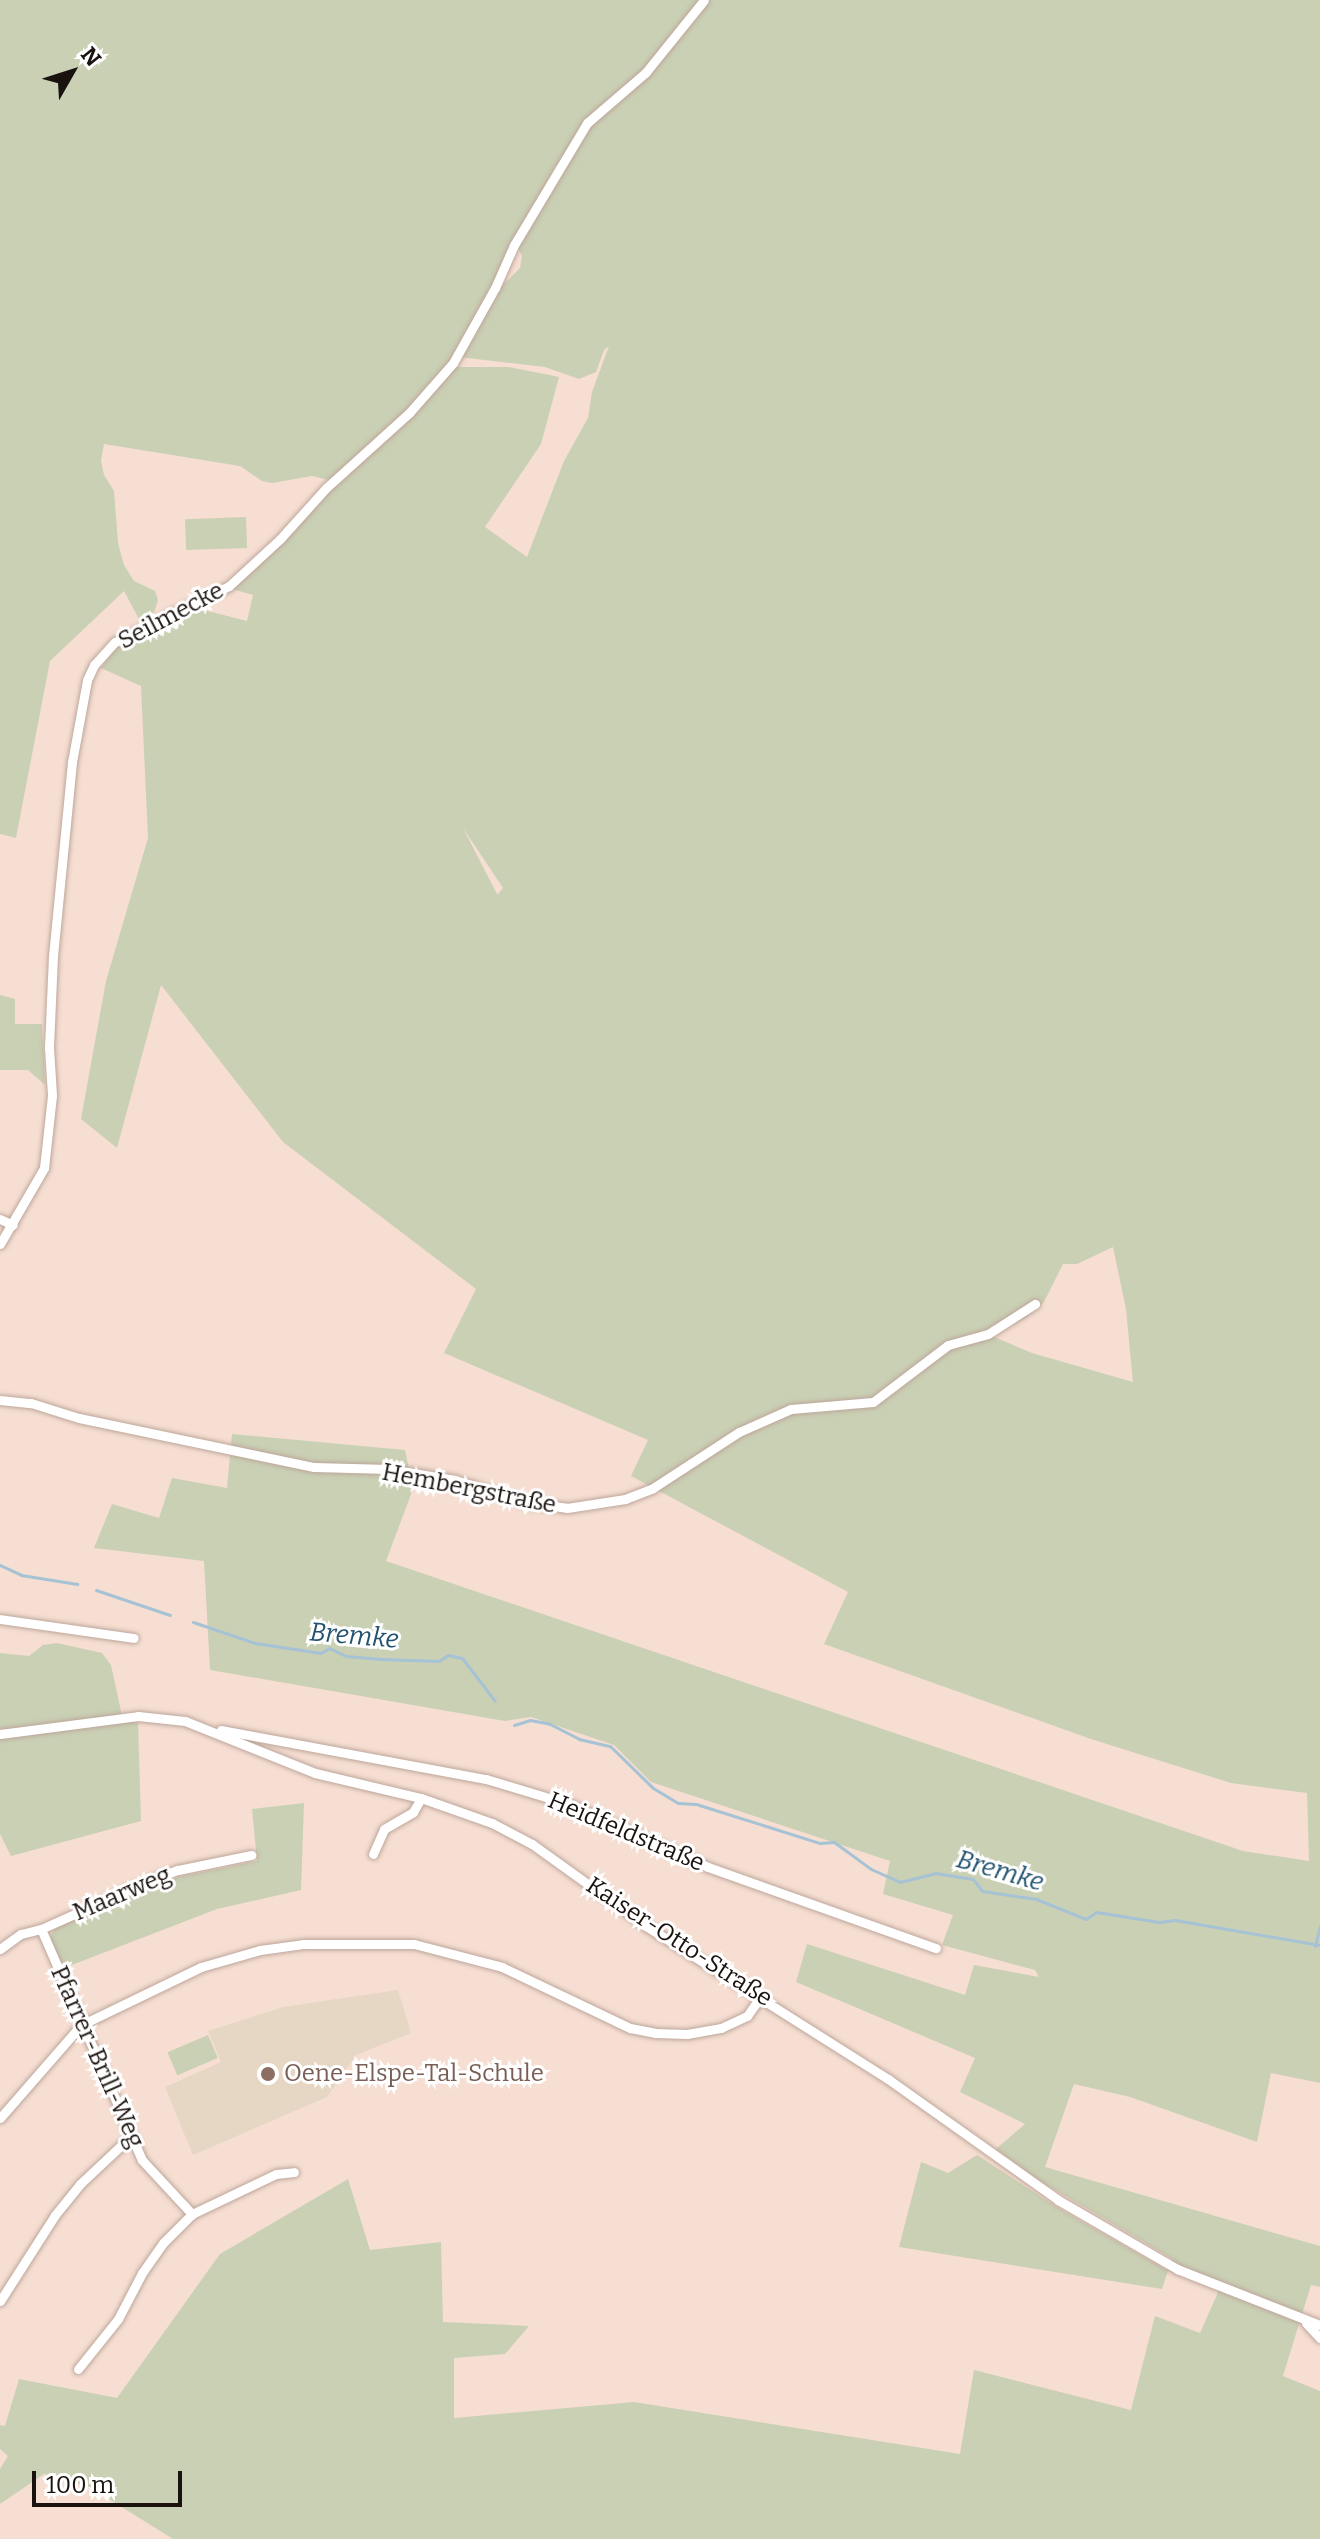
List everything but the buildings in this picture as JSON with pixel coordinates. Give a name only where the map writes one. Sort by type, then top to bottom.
[{"type":"street","name":"Seilmecke","points":[[0,1244],[44,1168],[52,1095],[49,1047],[53,956],[69,792],[87,680],[94,665],[115,642],[229,586],[280,539],[326,488],[409,413],[453,363],[495,288],[514,245],[587,123],[646,72],[704,0]]},
{"type":"street","points":[[0,1219],[13,1225]]},
{"type":"street","name":"Hembergstraße","points":[[0,1400],[31,1403],[79,1418],[314,1467],[455,1480],[528,1503],[567,1508],[625,1499],[653,1488],[739,1432],[780,1413],[873,1402],[948,1345],[988,1334],[1035,1304]]},
{"type":"street","points":[[0,1619],[134,1638]]},
{"type":"street","name":"Kaiser-Otto-Straße","points":[[0,1734],[138,1716],[185,1721],[214,1730],[315,1773],[421,1798],[492,1823],[532,1844],[646,1926],[761,1996],[946,2118],[1018,2175],[1058,2200],[1177,2269],[1320,2325]]},
{"type":"street","name":"Heidfeldstraße","points":[[214,1730],[282,1739],[486,1779],[572,1805],[708,1867],[936,1948]]},
{"type":"street","points":[[373,1854],[384,1829],[413,1812],[421,1798]]},
{"type":"street","name":"Maarweg","points":[[0,1949],[21,1934],[41,1929],[178,1870],[251,1855]]},
{"type":"street","name":"Pfarrer-Brill-Weg","points":[[41,1929],[142,2160],[192,2214]]},
{"type":"street","points":[[0,2118],[81,2025],[201,1967],[260,1950],[303,1944],[414,1944],[502,1967],[630,2028],[655,2033],[687,2034],[721,2028],[747,2016],[761,1996]]},
{"type":"street","points":[[0,2301],[63,2205],[95,2168],[130,2137]]},
{"type":"street","points":[[78,2369],[102,2340],[164,2242],[192,2214],[276,2174],[294,2172]]},
{"type":"street","name":"Kaiser-Otto-Straße","points":[[1304,2321],[1320,2338]]},
{"type":"shaded area","name":"Oene-Elspe-Tal-Schule","points":[[398,1990],[411,2033],[356,2055],[327,2097],[193,2155],[165,2087],[221,2062],[208,2031],[283,2007]]},
{"type":"green space","points":[[0,0],[1320,0],[1320,2083],[1271,2073],[1257,2142],[1130,2097],[1074,2084],[1045,2167],[1320,2246],[1320,2287],[1311,2285],[1283,2376],[1320,2391],[1320,2539],[173,2539],[88,2486],[44,2474],[0,2504],[0,2469],[8,2456],[0,2449],[0,2425],[5,2426],[19,2379],[117,2398],[220,2254],[348,2179],[370,2250],[441,2242],[443,2322],[529,2326],[505,2354],[454,2358],[454,2418],[634,2402],[960,2454],[974,2370],[1131,2410],[1155,2316],[1200,2333],[1219,2290],[1168,2271],[1162,2289],[899,2247],[921,2162],[948,2173],[977,2155],[1063,2211],[1167,2270],[1173,2259],[1038,2180],[996,2149],[1025,2124],[960,2092],[975,2058],[796,1982],[807,1944],[965,1995],[974,1965],[1039,1977],[1035,1970],[942,1945],[953,1915],[883,1894],[890,1861],[651,1782],[614,1745],[531,1717],[505,1721],[210,1670],[204,1561],[94,1548],[112,1504],[159,1518],[172,1478],[227,1488],[232,1434],[405,1450],[413,1489],[386,1561],[1243,1851],[1309,1861],[1307,1793],[1231,1783],[1091,1739],[824,1644],[848,1592],[631,1476],[648,1440],[444,1353],[476,1289],[283,1142],[161,985],[117,1148],[81,1119],[106,981],[148,838],[141,686],[101,668],[117,647],[187,612],[204,610],[247,621],[253,595],[229,588],[329,480],[312,476],[272,483],[262,481],[240,466],[104,444],[101,461],[104,475],[114,491],[118,543],[124,565],[134,581],[155,591],[158,600],[154,613],[140,621],[124,591],[50,661],[16,838],[0,834]],"holes":[[[556,165],[561,170],[518,248],[522,256],[520,268],[498,290],[459,357],[545,367],[579,379],[596,372],[604,350],[609,346],[592,392],[588,418],[564,461],[527,557],[485,527],[541,444],[559,377],[509,367],[456,367],[451,362]],[[463,828],[503,888],[497,894]],[[1113,1247],[1126,1309],[1133,1382],[1032,1353],[992,1336],[1026,1318],[1044,1302],[1063,1264],[1077,1264]]]},
{"type":"green space","points":[[246,517],[247,548],[186,550],[185,519]]},
{"type":"green space","points":[[0,995],[15,999],[15,1024],[42,1024],[45,1085],[28,1070],[0,1070]]},
{"type":"green space","points":[[57,1643],[102,1653],[111,1665],[122,1716],[15,1730],[0,1729],[0,1653],[29,1656],[43,1645]]},
{"type":"green space","points":[[129,1721],[138,1723],[141,1821],[11,1856],[0,1834],[0,1739]]},
{"type":"green space","points":[[304,1803],[301,1890],[217,1909],[64,1968],[50,1940],[54,1928],[178,1877],[257,1861],[252,1809]]},
{"type":"green space","points":[[208,2035],[218,2058],[177,2075],[167,2052]]},
{"type":"waterway","name":"Bremke","points":[[0,1565],[21,1575],[77,1584]]},
{"type":"waterway","name":"Bremke","points":[[96,1590],[170,1615]]},
{"type":"waterway","name":"Bremke","points":[[193,1622],[255,1643],[321,1653],[329,1648],[346,1656],[381,1659],[439,1661],[448,1655],[462,1658],[495,1701]]},
{"type":"waterway","name":"Bremke","points":[[514,1725],[530,1720],[550,1724],[579,1739],[610,1746],[653,1788],[678,1803],[696,1804],[820,1843],[834,1842],[871,1869],[900,1882],[935,1873],[973,1879],[982,1891],[1036,1899],[1086,1919],[1096,1912],[1159,1922],[1175,1920],[1320,1945]]},
{"type":"waterway","points":[[1315,1946],[1320,1926]]},
{"type":"place","name":"Oene-Elspe-Tal-Schule","points":[[268,2074]]}]
